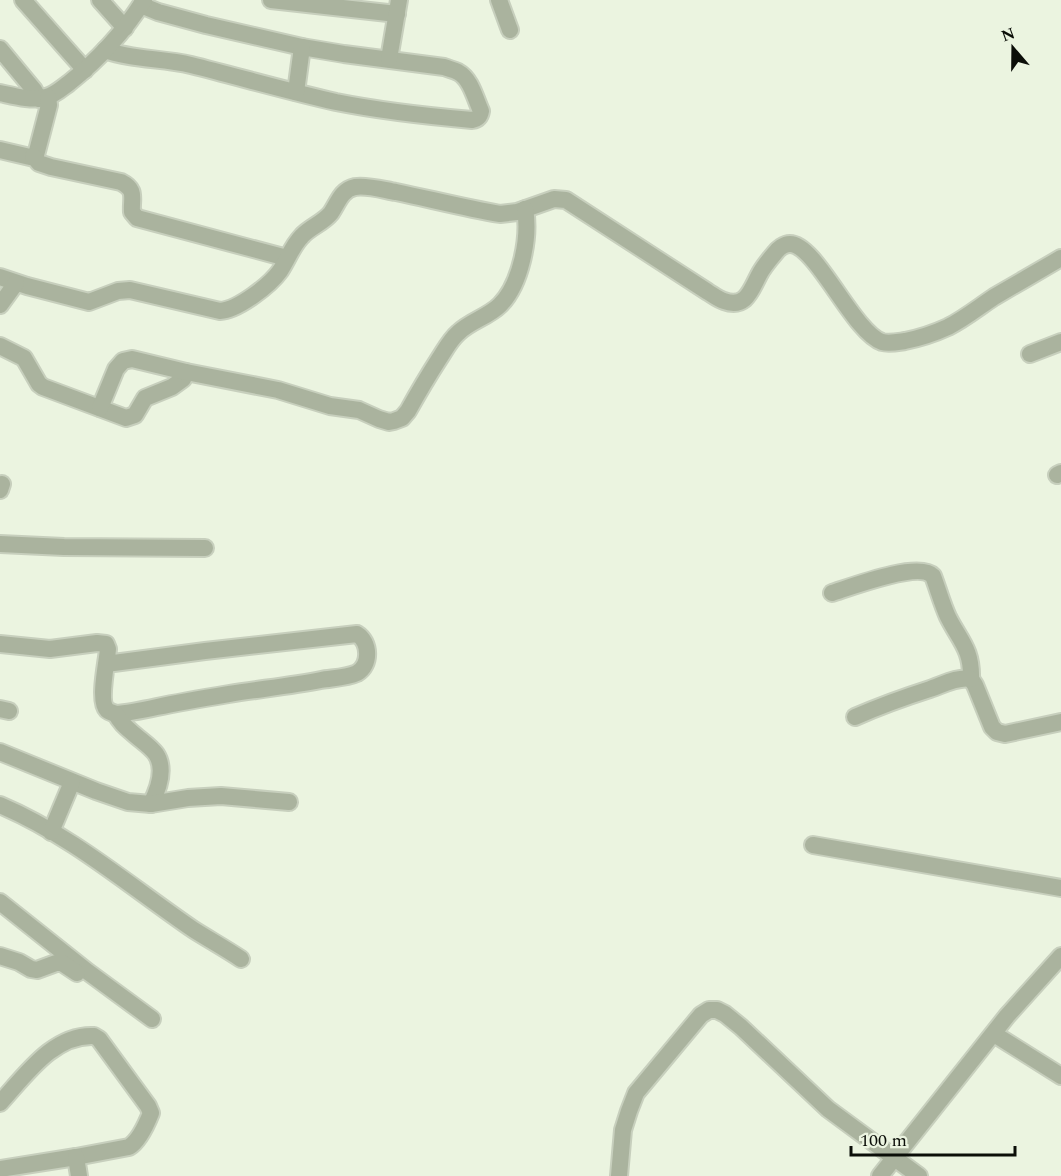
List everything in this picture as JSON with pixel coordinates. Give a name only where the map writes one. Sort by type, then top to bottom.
[{"type":"street","points":[[23,0],[85,70]]},
{"type":"street","points":[[100,0],[125,28]]},
{"type":"street","points":[[271,0],[398,7],[389,59]]},
{"type":"street","points":[[499,0],[510,30]]},
{"type":"street","points":[[0,93],[44,98],[57,92],[85,70],[105,50],[125,28],[142,2],[158,12],[302,47],[444,67],[464,77],[481,111],[479,117],[472,120],[398,113],[337,102],[188,64],[134,57],[105,50]]},
{"type":"street","points":[[296,92],[302,47]]},
{"type":"street","points":[[0,49],[48,105],[36,155],[26,156],[0,150]]},
{"type":"street","points":[[33,156],[39,163],[51,167],[126,184],[132,192],[132,212],[137,219],[287,258]]},
{"type":"street","points":[[0,305],[8,280],[82,302],[94,302],[118,291],[130,290],[225,311],[258,292],[279,272],[304,234],[330,213],[344,192],[358,186],[489,212],[509,213],[554,199],[566,200],[724,301],[744,300],[777,251],[791,244],[799,246],[821,270],[860,323],[882,342],[911,340],[949,327],[1061,258]]},
{"type":"street","points":[[100,408],[116,369],[127,359],[268,388],[330,406],[359,410],[379,419],[394,421],[402,418],[449,343],[458,333],[488,315],[501,304],[512,289],[526,242],[525,208]]},
{"type":"street","points":[[1030,354],[1061,342]]},
{"type":"street","points":[[0,346],[24,358],[43,387],[126,418],[135,415],[145,398],[172,387],[183,379],[186,372]]},
{"type":"street","points":[[0,544],[205,548]]},
{"type":"street","points":[[832,593],[900,573],[930,572],[947,615],[965,644],[971,667],[970,679]]},
{"type":"street","points":[[106,664],[357,634],[363,638],[367,654],[365,664],[355,674],[111,712]]},
{"type":"street","points":[[0,644],[50,649],[106,644],[108,649],[104,706],[156,753],[159,760],[161,772],[158,790],[151,804]]},
{"type":"street","points":[[855,717],[879,706],[964,678],[970,679],[975,684],[992,727],[997,732],[1005,734],[1061,722]]},
{"type":"street","points":[[0,752],[128,802],[151,804],[221,796],[289,802]]},
{"type":"street","points":[[51,832],[72,782]]},
{"type":"street","points":[[0,805],[51,832],[241,959]]},
{"type":"street","points":[[813,845],[1061,888]]},
{"type":"street","points":[[0,902],[152,1019]]},
{"type":"street","points":[[0,956],[19,962],[31,969],[37,970],[62,963],[79,974],[88,972]]},
{"type":"street","points":[[880,1176],[1024,996],[1061,956]]},
{"type":"street","points":[[619,1176],[623,1130],[636,1093],[700,1015],[709,1010],[717,1010],[733,1020],[828,1109],[919,1176]]},
{"type":"street","points":[[994,1034],[1061,1076]]},
{"type":"street","points":[[0,1103],[47,1053],[71,1039],[90,1035],[99,1039],[151,1113],[139,1138],[129,1147],[33,1170],[0,1169]]},
{"type":"street","points":[[76,1158],[80,1176]]}]
